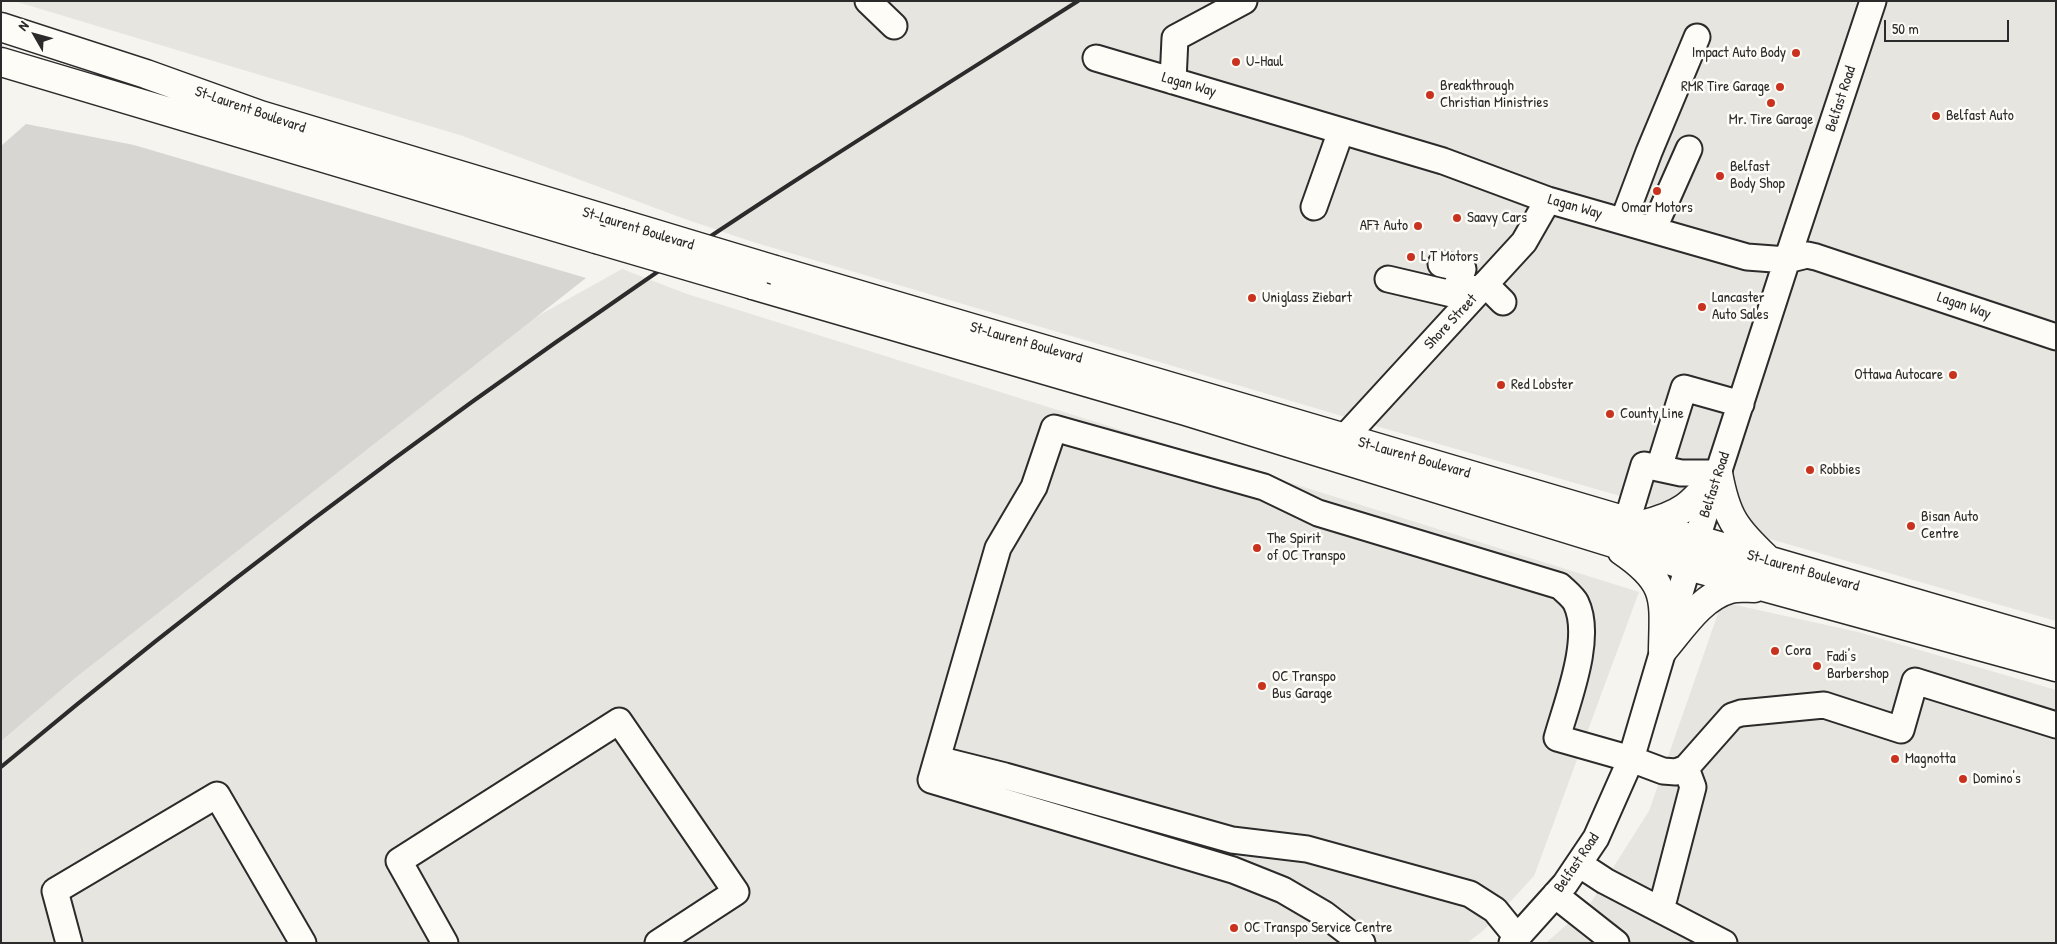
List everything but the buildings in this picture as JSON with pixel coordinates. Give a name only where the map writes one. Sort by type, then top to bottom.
[{"type":"main road","name":"St-Laurent Boulevard","points":[[1,27],[146,74],[269,118],[619,223],[764,277],[1186,411],[1688,566],[2056,667]]},
{"type":"main road","name":"St-Laurent Boulevard","points":[[1,62],[596,239],[764,277],[1344,437],[1634,523],[2056,644]]},
{"type":"main road","points":[[1634,523],[1669,518],[1679,513],[1718,474]]},
{"type":"main road","points":[[1718,474],[1723,500],[1734,521],[1747,540],[1770,561]]},
{"type":"main road","points":[[1606,541],[1639,563],[1657,583],[1664,602],[1663,650]]},
{"type":"main road","points":[[1663,650],[1711,597],[1731,589],[1760,587]]},
{"type":"street","points":[[868,1],[894,26]]},
{"type":"street","points":[[1172,81],[1175,38],[1244,1]]},
{"type":"street","name":"Belfast Road","points":[[1514,940],[1565,884],[1596,838],[1631,759],[1688,566],[1873,1]]},
{"type":"street","points":[[1623,221],[1697,36]]},
{"type":"street","name":"Lagan Way","points":[[1096,58],[1443,161],[1548,200],[1746,257],[1787,260],[1807,255],[1816,256],[2056,337]]},
{"type":"street","points":[[1314,207],[1341,130]]},
{"type":"street","points":[[1653,230],[1689,149]]},
{"type":"street","name":"Shore Street","points":[[1344,437],[1474,286],[1524,242],[1548,200]]},
{"type":"street","points":[[1441,264],[1463,269],[1474,286],[1503,302]]},
{"type":"street","points":[[1388,279],[1452,294],[1474,286]]},
{"type":"street","points":[[1659,468],[1684,388],[1741,404]]},
{"type":"street","points":[[934,769],[998,548],[1034,487],[1054,428],[1264,487],[1318,513],[1560,586],[1575,601],[1581,617],[1581,640],[1576,668],[1557,738],[1631,759],[1663,771],[1676,772],[1686,768],[1723,724],[1732,716],[1742,713],[1824,705],[1900,730],[1915,681],[2056,725]]},
{"type":"street","points":[[1634,523],[1644,465],[1681,473],[1718,474]]},
{"type":"street","points":[[445,943],[399,861],[619,721],[736,892],[658,943]]},
{"type":"street","points":[[1661,910],[1693,787],[1686,768]]},
{"type":"street","points":[[934,769],[1006,776],[1232,840],[1307,849],[1470,894],[1495,910],[1514,940]]},
{"type":"street","points":[[934,769],[1233,870],[1283,890],[1324,914],[1362,943]]},
{"type":"street","points":[[70,943],[55,890],[217,795],[303,943]]},
{"type":"street","points":[[1579,864],[1605,881],[1724,943]]},
{"type":"street","points":[[1555,895],[1616,943]]},
{"type":"shaded area","points":[[14,1],[2056,1],[2056,621],[1376,426],[753,242],[682,218],[463,136]]},
{"type":"shaded area","points":[[26,124],[134,145],[586,278],[75,678],[1,741],[1,146]]},
{"type":"shaded area","points":[[622,269],[687,294],[1639,592],[1534,876],[1484,930],[1467,943],[1,943],[1,723],[502,336]]},
{"type":"shaded area","points":[[1722,602],[1858,632],[2056,690],[2056,943],[1546,943],[1590,904],[1649,811]]},
{"type":"railway","points":[[1,767],[156,641],[313,519],[555,343],[746,213],[1078,1]]},
{"type":"place","name":"Impact Auto Body","points":[[1796,53]]},
{"type":"place","name":"U-Haul","points":[[1236,62]]},
{"type":"place","name":"RMR Tire Garage","points":[[1780,87]]},
{"type":"place","name":"Breakthrough Christian Ministries","points":[[1430,95]]},
{"type":"place","name":"Mr. Tire Garage","points":[[1771,103]]},
{"type":"place","name":"Belfast Auto","points":[[1936,116]]},
{"type":"place","name":"Belfast Body Shop","points":[[1720,176]]},
{"type":"place","name":"Omar Motors","points":[[1657,191]]},
{"type":"place","name":"Saavy Cars","points":[[1457,218]]},
{"type":"place","name":"AF7 Auto","points":[[1418,226]]},
{"type":"place","name":"L T Motors","points":[[1411,257]]},
{"type":"place","name":"Uniglass Ziebart","points":[[1252,298]]},
{"type":"place","name":"Lancaster Auto Sales","points":[[1702,307]]},
{"type":"place","name":"Ottawa Autocare","points":[[1953,375]]},
{"type":"place","name":"Red Lobster","points":[[1501,385]]},
{"type":"place","name":"County Line","points":[[1610,414]]},
{"type":"place","name":"Robbies","points":[[1810,470]]},
{"type":"place","name":"Bisan Auto Centre","points":[[1911,526]]},
{"type":"place","name":"The Spirit of OC Transpo","points":[[1257,548]]},
{"type":"place","name":"Cora","points":[[1775,651]]},
{"type":"place","name":"Fadi's Barbershop","points":[[1817,666]]},
{"type":"place","name":"OC Transpo Bus Garage","points":[[1262,686]]},
{"type":"place","name":"Magnotta","points":[[1895,759]]},
{"type":"place","name":"Domino's","points":[[1963,779]]},
{"type":"place","name":"OC Transpo Service Centre","points":[[1234,928]]}]
